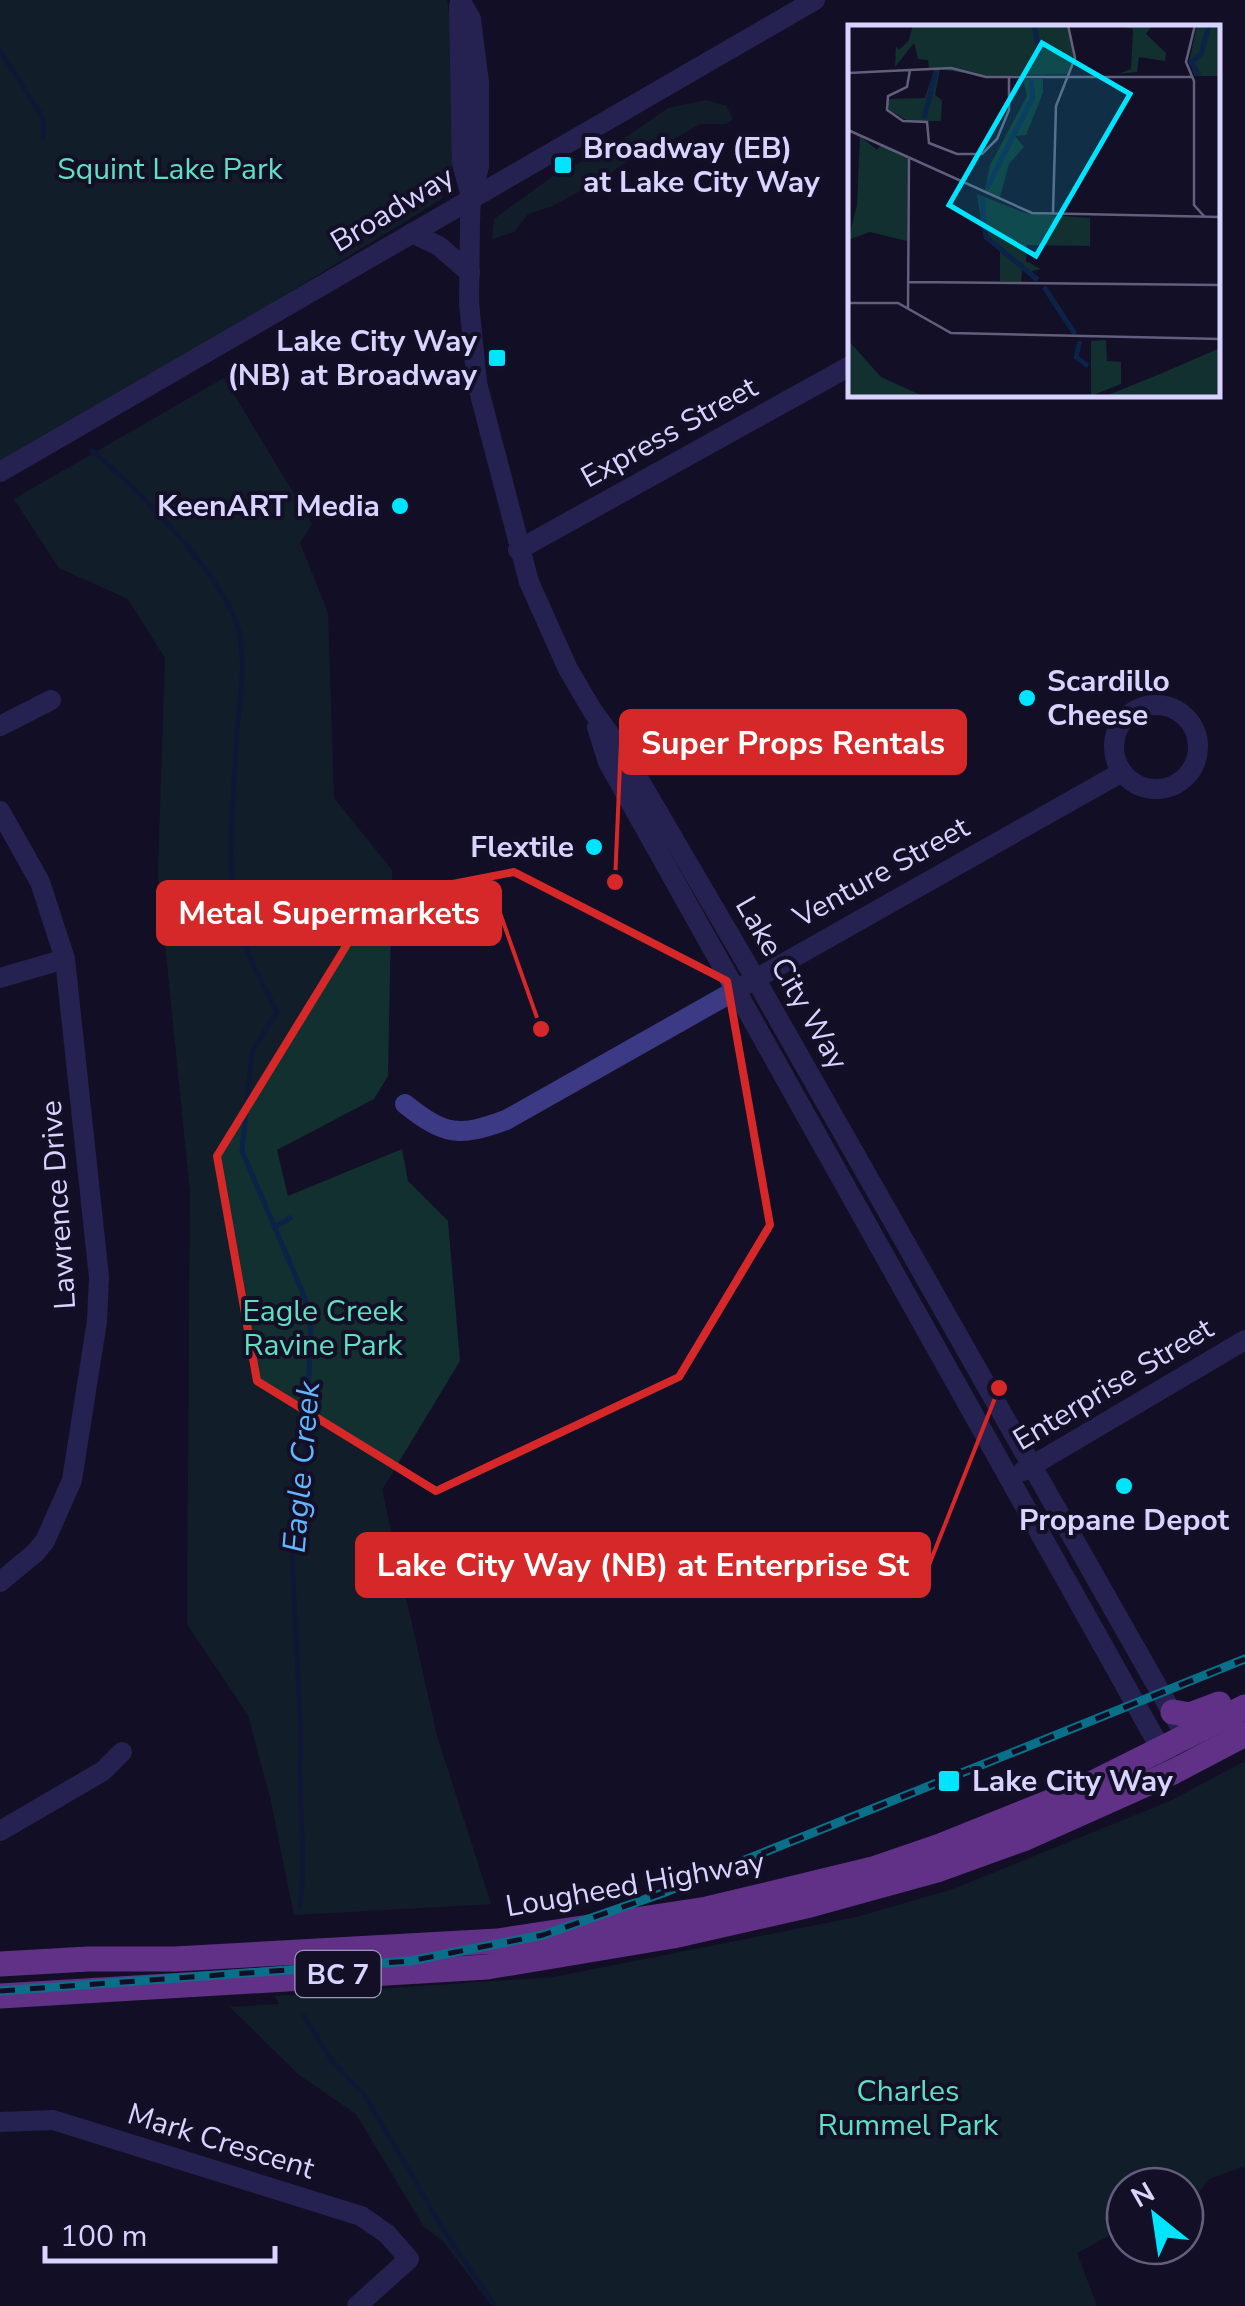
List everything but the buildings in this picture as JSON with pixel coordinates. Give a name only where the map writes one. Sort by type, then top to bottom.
[{"type":"main road","points":[[1172,1712],[1190,1716],[1204,1712],[1245,1690]]},
{"type":"main road","name":"Lougheed Highway","points":[[0,1996],[487,1967],[608,1949],[810,1905],[937,1870],[1024,1838],[1192,1748],[1245,1707]]},
{"type":"main road","name":"Lougheed Highway","points":[[1192,1748],[1245,1734]]},
{"type":"main road","name":"Lougheed Highway","points":[[0,1964],[498,1941],[708,1909],[873,1869],[1167,1761]]},
{"type":"street","name":"Lake City Way","points":[[459,0],[463,176],[470,197],[469,303],[477,383],[528,582],[568,669],[624,754],[755,978],[1192,1748]]},
{"type":"street","name":"Broadway","points":[[0,472],[816,0]]},
{"type":"street","points":[[412,233],[439,246],[470,273]]},
{"type":"street","name":"Express Street","points":[[518,550],[848,367]]},
{"type":"street","points":[[0,726],[51,700]]},
{"type":"street","points":[[1148,706],[1162,706],[1187,718],[1198,744],[1197,758],[1181,781],[1157,790],[1132,782],[1122,772],[1114,746],[1124,720],[1148,706]]},
{"type":"street","name":"Lake City Way","points":[[592,710],[608,762],[1167,1761]]},
{"type":"street","name":"Venture Street","points":[[405,1104],[429,1123],[452,1133],[479,1130],[506,1120],[1122,772]]},
{"type":"street","name":"Lawrence Drive","points":[[0,811],[40,882],[66,959],[96,1236],[99,1299],[68,1490],[44,1542],[3,1573]]},
{"type":"street","points":[[0,978],[66,959]]},
{"type":"street","name":"Enterprise Street","points":[[1011,1479],[1245,1340]]},
{"type":"street","points":[[0,1831],[103,1771],[122,1752]]},
{"type":"street","name":"Mark Crescent","points":[[0,2122],[53,2120],[361,2216],[387,2234],[408,2259],[358,2306]]},
{"type":"highlighted area","points":[[514,872],[727,981],[770,1225],[679,1377],[436,1491],[257,1381],[217,1156],[375,899]]},
{"type":"green space","name":"Squint Lake Park","points":[[0,0],[447,0],[454,48],[452,179],[440,200],[0,462]]},
{"type":"green space","points":[[707,100],[726,106],[733,119],[726,124],[700,124],[638,154],[597,182],[528,214],[514,232],[492,239],[494,219],[556,174],[615,145],[668,108]]},
{"type":"green space","name":"Eagle Creek Ravine Park","points":[[224,378],[312,524],[300,543],[328,613],[334,798],[392,870],[388,1076],[374,1099],[277,1150],[288,1196],[402,1149],[408,1181],[448,1221],[460,1361],[382,1490],[437,1736],[491,1904],[294,1915],[271,1801],[248,1715],[187,1624],[190,1191],[158,874],[165,658],[128,599],[59,568],[14,499]]},
{"type":"green space","name":"Charles Rummel Park","points":[[1245,1761],[1245,2166],[1209,2179],[1205,2184],[1205,2166],[1105,2166],[1105,2238],[1077,2253],[1097,2306],[492,2306],[443,2241],[424,2227],[356,2114],[298,2074],[230,2007],[279,2004],[275,1996],[554,1977],[857,1917],[953,1889],[1170,1801]]},
{"type":"waterway","name":"Eagle Creek","points":[[0,50],[43,118],[43,138]]},
{"type":"waterway","name":"Eagle Creek","points":[[92,451],[177,534],[217,586],[239,632],[242,675],[232,817],[233,890],[245,946],[277,1012],[252,1052],[242,1151],[305,1298],[311,1331],[304,1476],[291,1535],[301,1737],[300,1907]]},
{"type":"waterway","points":[[275,1227],[290,1218]]},
{"type":"waterway","name":"Eagle Creek","points":[[304,2016],[332,2061],[364,2094],[448,2237],[495,2306]]},
{"type":"railway","points":[[0,1991],[410,1961],[543,1935],[663,1893],[1245,1659]]},
{"type":"place","name":"Broadway (EB) at Lake City Way","points":[[563,165]]},
{"type":"place","name":"Lake City Way (NB) at Broadway","points":[[497,358]]},
{"type":"place","name":"KeenART Media","points":[[400,506]]},
{"type":"place","name":"Scardillo Cheese","points":[[1027,698]]},
{"type":"place","name":"Flextile","points":[[594,847]]},
{"type":"place","name":"Super Props Rentals","points":[[615,882]]},
{"type":"place","name":"Metal Supermarkets","points":[[541,1029]]},
{"type":"place","name":"Lake City Way (NB) at Enterprise St","points":[[999,1388]]},
{"type":"place","name":"Propane Depot","points":[[1124,1486]]},
{"type":"place","name":"Lake City Way","points":[[949,1781]]}]
